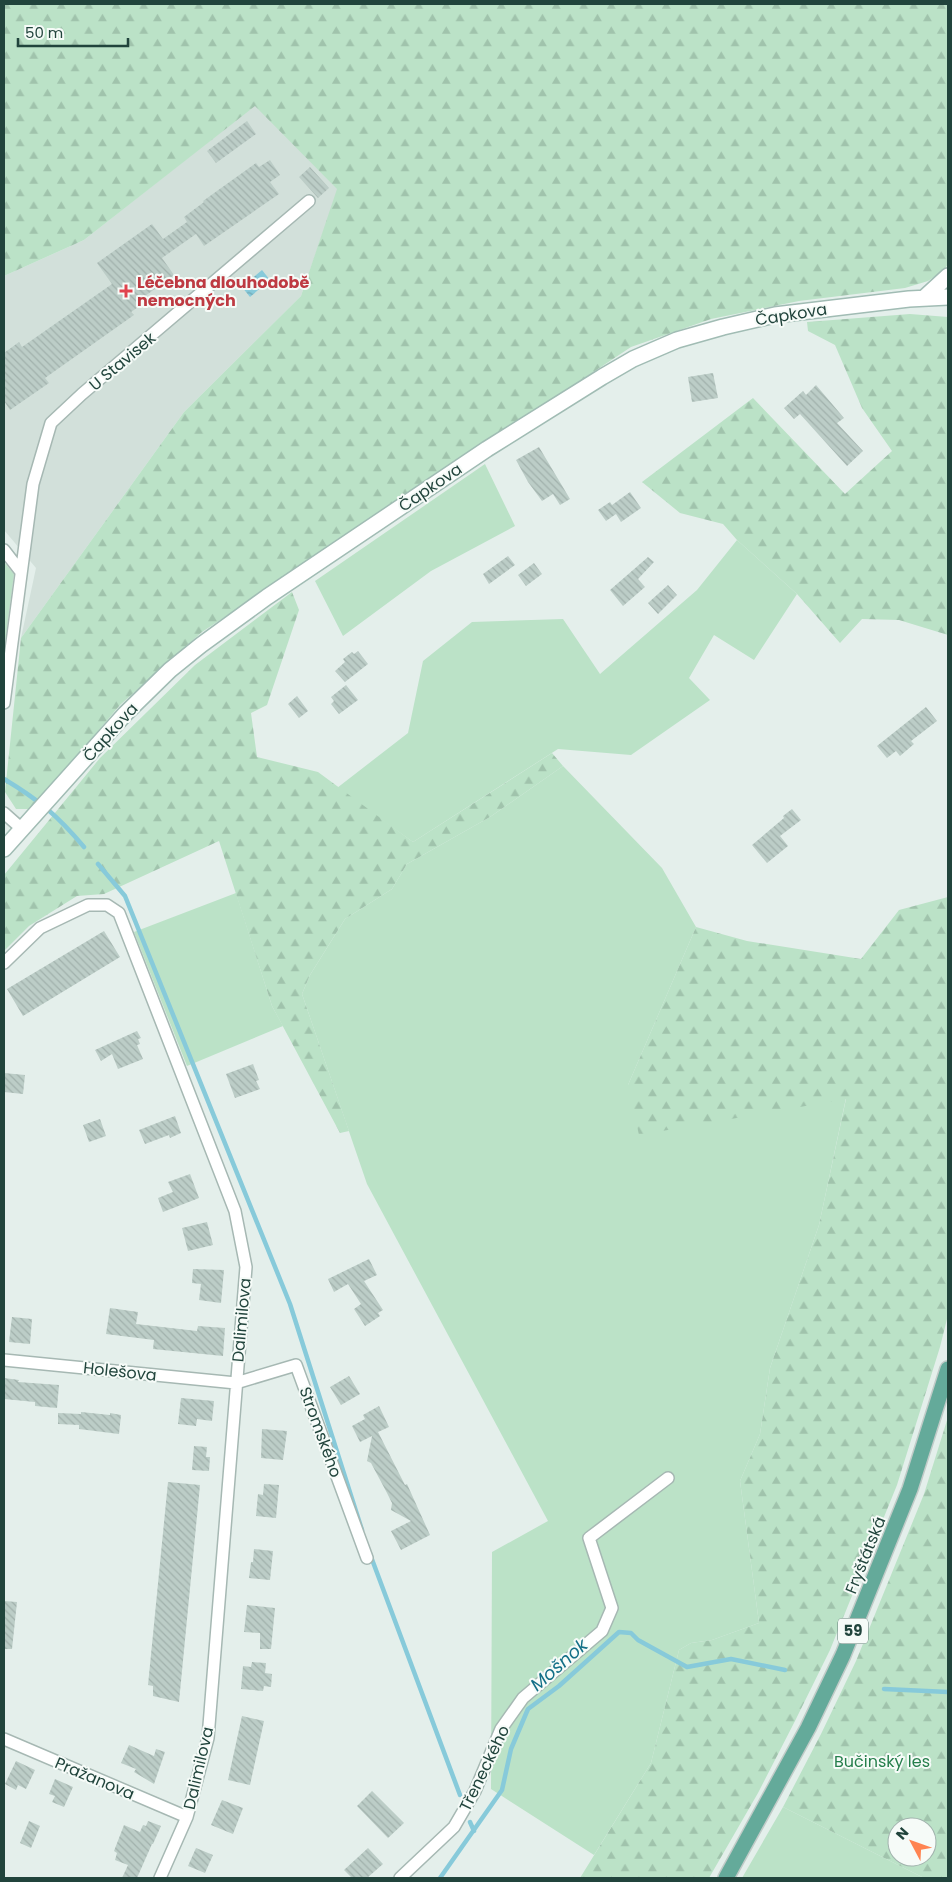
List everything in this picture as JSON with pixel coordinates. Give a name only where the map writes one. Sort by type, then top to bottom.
[{"type":"main road","name":"Fryštátská","points":[[726,1878],[808,1728],[843,1655],[910,1489],[948,1369]]},
{"type":"street","name":"U Stavisek","points":[[4,703],[33,484],[52,423],[90,388],[310,201]]},
{"type":"street","points":[[924,298],[948,276]]},
{"type":"street","name":"Čapkova","points":[[4,849],[125,714],[170,670],[201,645],[260,602],[487,449],[632,359],[677,340],[775,315],[948,297]]},
{"type":"street","points":[[4,550],[21,572]]},
{"type":"street","points":[[4,813],[22,829]]},
{"type":"street","name":"Dalimilova","points":[[4,963],[40,928],[88,905],[107,904],[119,913],[235,1211],[246,1267],[208,1738],[187,1817],[160,1878]]},
{"type":"street","name":"Holešova","points":[[4,1360],[236,1383]]},
{"type":"street","name":"Stromského","points":[[236,1383],[296,1365],[367,1558]]},
{"type":"street","name":"Třeneckého","points":[[400,1878],[454,1827],[476,1791],[501,1729],[523,1698],[602,1631],[612,1608],[589,1538],[668,1478]]},
{"type":"street","name":"Pražanova","points":[[4,1739],[187,1817]]},
{"type":"shaded area","points":[[255,105],[338,189],[301,296],[184,412],[21,638],[36,568],[4,530],[4,276],[84,240]]},
{"type":"green space","points":[[4,4],[948,4],[948,264],[944,270],[928,281],[905,288],[799,301],[711,319],[631,347],[202,632],[120,705],[32,809],[16,809],[5,792],[21,638],[184,412],[301,296],[337,189],[255,106],[84,240],[4,276]]},
{"type":"green space","points":[[910,314],[948,317],[948,635],[899,620],[862,619],[840,643],[797,594],[737,540],[723,524],[680,513],[642,482],[753,398],[845,494],[892,451],[862,408],[835,345],[808,331],[807,322]]},
{"type":"green space","points":[[485,464],[515,526],[431,571],[343,636],[315,581]]},
{"type":"green space","points":[[737,540],[797,594],[754,660],[714,635],[689,678],[710,700],[631,755],[558,749],[413,842],[337,788],[408,733],[423,661],[472,622],[563,619],[600,674],[697,590]]},
{"type":"green space","points":[[4,562],[14,574],[4,651]]},
{"type":"green space","points":[[292,592],[299,610],[267,705],[251,713],[257,757],[318,772],[413,842],[552,753],[563,766],[490,817],[407,864],[392,889],[345,919],[310,975],[302,994],[349,1131],[340,1133],[272,1006],[219,841],[104,894],[77,896],[29,926],[4,951],[4,875],[100,758],[195,665]]},
{"type":"green space","points":[[563,766],[662,868],[696,927],[628,1085],[846,1098],[819,1225],[770,1368],[760,1434],[740,1481],[759,1623],[712,1640],[691,1643],[679,1650],[651,1763],[594,1855],[491,1789],[492,1552],[548,1521],[367,1184],[302,994],[310,975],[345,919],[392,889],[407,864],[490,817]]},
{"type":"green space","points":[[236,893],[272,1006],[283,1026],[187,1066],[134,932]]},
{"type":"green space","points":[[948,897],[948,1315],[940,1347],[897,1485],[830,1650],[758,1793],[709,1878],[580,1878],[651,1763],[679,1650],[691,1643],[712,1640],[759,1623],[740,1481],[760,1434],[770,1368],[819,1225],[846,1099],[639,1135],[628,1085],[696,927],[747,941],[861,959],[899,910]]},
{"type":"green space","name":"Bučinský les","points":[[948,1417],[948,1878],[924,1878],[902,1867],[937,1867],[937,1817],[887,1817],[887,1859],[783,1807],[856,1661],[924,1494]]},
{"type":"green space","points":[[783,1807],[887,1859],[887,1867],[902,1867],[924,1878],[742,1878]]},
{"type":"water","points":[[262,270],[270,280],[250,297],[242,287]]},
{"type":"building","points":[[247,121],[256,134],[216,163],[207,151]]},
{"type":"building","name":"Léčebna dlouhodobě nemocných","points":[[270,160],[280,175],[270,182],[279,194],[204,246],[196,234],[162,258],[174,275],[141,299],[144,303],[131,312],[134,315],[45,378],[49,383],[10,410],[4,401],[4,353],[19,342],[22,347],[112,284],[97,263],[152,224],[163,239],[187,222],[184,217],[203,201],[256,163],[259,167]]},
{"type":"building","points":[[310,167],[329,188],[318,198],[299,177]]},
{"type":"building","points":[[713,373],[718,398],[692,402],[688,377]]},
{"type":"building","points":[[816,385],[844,418],[837,423],[863,451],[847,466],[800,414],[794,419],[784,408],[803,391],[806,395]]},
{"type":"building","points":[[539,447],[570,499],[560,505],[553,494],[542,501],[528,482],[516,460]]},
{"type":"building","points":[[630,492],[641,508],[621,522],[616,514],[606,521],[598,510],[610,502],[612,505]]},
{"type":"building","points":[[508,556],[515,565],[489,584],[483,574]]},
{"type":"building","points":[[648,557],[654,562],[638,579],[645,587],[623,606],[610,590]]},
{"type":"building","points":[[534,563],[542,574],[526,586],[518,575]]},
{"type":"building","points":[[668,585],[677,595],[658,614],[648,603]]},
{"type":"building","points":[[358,651],[368,664],[345,682],[335,671],[345,662],[343,659],[352,652],[354,654]]},
{"type":"building","points":[[346,685],[358,700],[339,714],[331,704],[334,701],[331,697]]},
{"type":"building","points":[[297,696],[308,711],[299,718],[288,704]]},
{"type":"building","points":[[926,707],[937,721],[911,741],[914,744],[900,756],[896,751],[887,758],[877,746]]},
{"type":"building","points":[[792,809],[801,820],[780,836],[788,846],[767,863],[752,845]]},
{"type":"building","points":[[104,931],[120,957],[23,1016],[7,989]]},
{"type":"building","points":[[137,1031],[141,1038],[138,1039],[140,1044],[137,1045],[143,1059],[118,1069],[112,1054],[101,1061],[95,1050]]},
{"type":"building","points":[[253,1064],[259,1080],[256,1081],[260,1089],[235,1098],[226,1074]]},
{"type":"building","points":[[4,1073],[25,1075],[23,1094],[4,1092]]},
{"type":"building","points":[[175,1116],[181,1133],[170,1138],[169,1135],[145,1144],[139,1130]]},
{"type":"building","points":[[100,1119],[106,1136],[89,1142],[83,1125]]},
{"type":"building","points":[[190,1174],[199,1198],[163,1212],[158,1198],[173,1192],[168,1182]]},
{"type":"building","points":[[207,1222],[213,1245],[188,1251],[182,1228]]},
{"type":"building","points":[[369,1259],[377,1275],[364,1281],[383,1310],[378,1313],[380,1316],[365,1326],[354,1309],[361,1304],[348,1284],[334,1292],[328,1279]]},
{"type":"building","points":[[193,1269],[224,1270],[221,1303],[199,1300],[201,1284],[192,1283]]},
{"type":"building","points":[[110,1308],[138,1312],[136,1324],[197,1331],[198,1326],[225,1328],[223,1356],[153,1349],[154,1340],[106,1334]]},
{"type":"building","points":[[12,1317],[32,1319],[30,1344],[9,1342]]},
{"type":"building","points":[[349,1376],[360,1394],[341,1405],[330,1387]]},
{"type":"building","points":[[4,1378],[19,1380],[18,1382],[59,1385],[57,1408],[35,1406],[35,1402],[4,1399]]},
{"type":"building","points":[[181,1398],[214,1401],[212,1421],[197,1419],[196,1426],[178,1424]]},
{"type":"building","points":[[379,1406],[389,1427],[378,1432],[405,1485],[407,1484],[430,1535],[401,1550],[391,1531],[411,1521],[391,1510],[392,1503],[371,1463],[367,1461],[372,1436],[360,1442],[352,1426],[365,1419],[363,1415]]},
{"type":"building","points":[[81,1412],[121,1415],[119,1434],[79,1429],[79,1425],[58,1424],[58,1413],[81,1414]]},
{"type":"building","points":[[262,1429],[287,1431],[283,1460],[261,1458]]},
{"type":"building","points":[[194,1446],[207,1447],[206,1457],[210,1457],[209,1471],[192,1470]]},
{"type":"building","points":[[168,1482],[200,1485],[179,1702],[153,1696],[153,1686],[148,1685]]},
{"type":"building","points":[[264,1484],[279,1485],[276,1518],[256,1516],[258,1494],[263,1495]]},
{"type":"building","points":[[254,1549],[273,1551],[270,1580],[249,1578]]},
{"type":"building","points":[[4,1601],[17,1602],[12,1649],[4,1649]]},
{"type":"building","points":[[247,1605],[275,1608],[271,1649],[260,1649],[260,1633],[244,1632]]},
{"type":"building","points":[[252,1662],[266,1663],[265,1673],[272,1674],[271,1687],[264,1686],[263,1691],[241,1689],[243,1666],[251,1667]]},
{"type":"building","points":[[242,1716],[264,1721],[250,1785],[228,1780]]},
{"type":"building","points":[[129,1745],[154,1756],[156,1749],[165,1752],[154,1784],[134,1772],[136,1769],[121,1763]]},
{"type":"building","points":[[16,1761],[35,1770],[26,1789],[18,1785],[16,1790],[5,1784]]},
{"type":"building","points":[[55,1779],[73,1787],[64,1807],[52,1802],[55,1796],[49,1794]]},
{"type":"building","points":[[372,1791],[404,1823],[388,1838],[357,1806]]},
{"type":"building","points":[[222,1800],[243,1808],[233,1834],[211,1825]]},
{"type":"building","points":[[29,1821],[40,1826],[31,1848],[20,1843]]},
{"type":"building","points":[[148,1821],[161,1826],[153,1844],[137,1878],[122,1878],[128,1865],[115,1860],[117,1853],[114,1851],[124,1825],[140,1832],[143,1825],[146,1826]]},
{"type":"building","points":[[196,1848],[213,1855],[205,1873],[188,1866]]},
{"type":"building","points":[[368,1848],[383,1864],[367,1878],[352,1878],[344,1870]]},
{"type":"waterway","points":[[4,779],[47,809],[84,847]]},
{"type":"waterway","points":[[98,864],[125,896],[290,1304],[362,1530]]},
{"type":"waterway","points":[[370,1554],[460,1795]]},
{"type":"waterway","name":"Mošnok","points":[[440,1878],[502,1790],[511,1749],[528,1709],[559,1686],[619,1632],[631,1633],[638,1640],[687,1667],[731,1659],[785,1670]]},
{"type":"waterway","name":"Mošnok","points":[[884,1689],[948,1692]]},
{"type":"waterway","name":"Mošnok","points":[[470,1822],[474,1831]]},
{"type":"place","name":"Léčebna dlouhodobě nemocných","points":[[126,291]]}]
